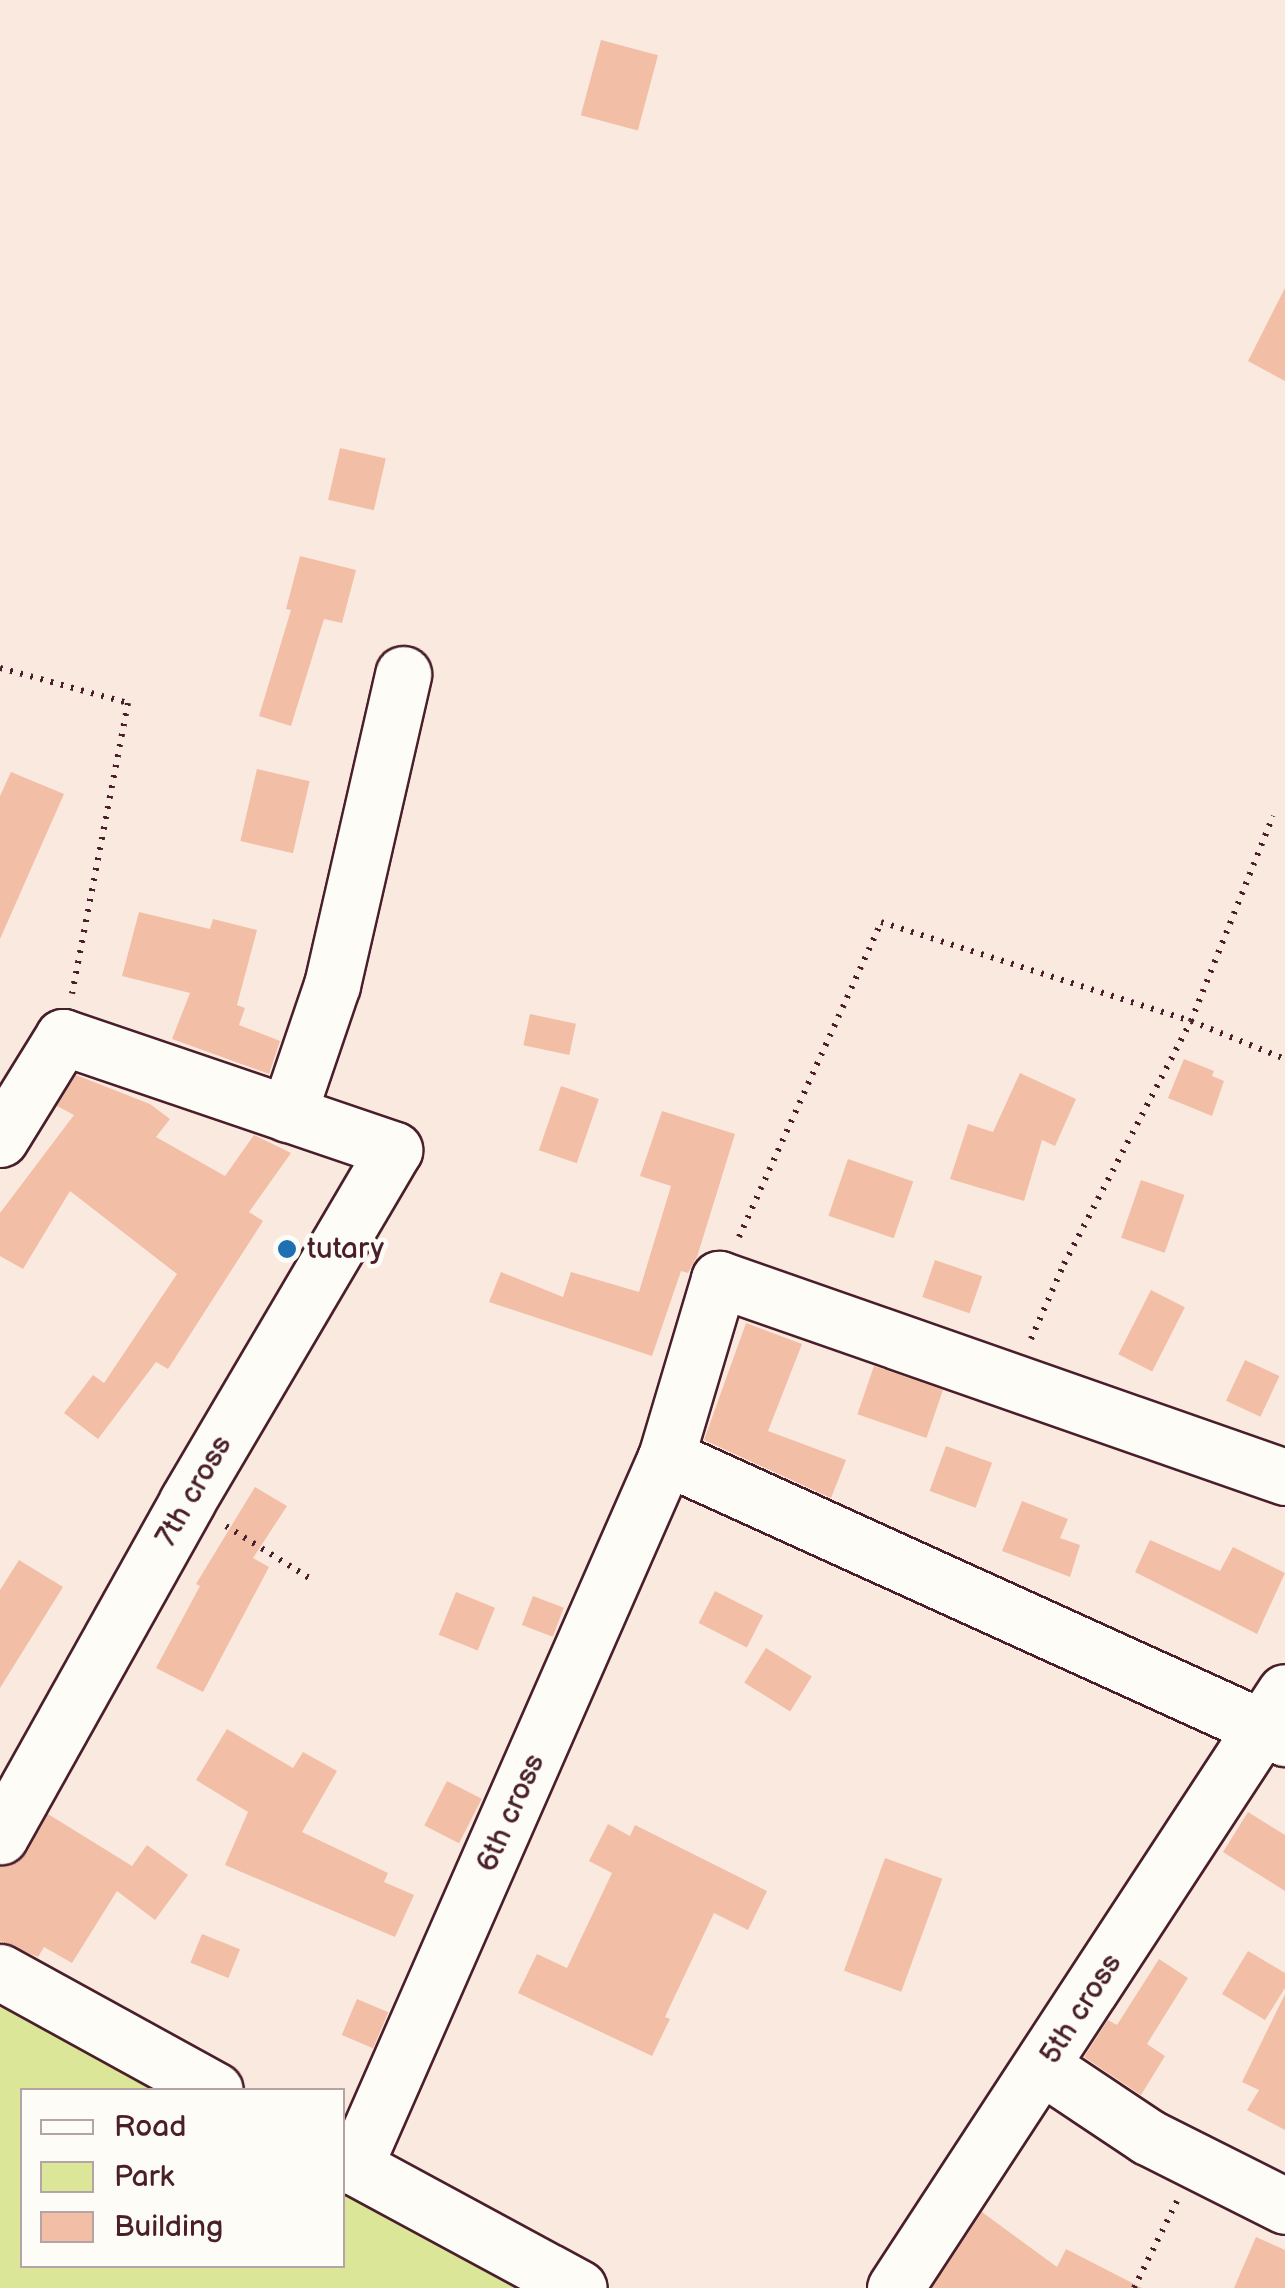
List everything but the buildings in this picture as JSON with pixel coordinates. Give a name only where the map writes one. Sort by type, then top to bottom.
[{"type":"street","points":[[0,1140],[63,1037],[288,1114],[332,985],[403,674]]},
{"type":"street","name":"7th cross","points":[[0,1836],[187,1502],[394,1150],[288,1114]]},
{"type":"street","points":[[720,1279],[1285,1477]]},
{"type":"street","name":"6th cross","points":[[348,2163],[666,1458],[720,1279]]},
{"type":"street","points":[[666,1458],[1278,1719]]},
{"type":"street","name":"5th cross","points":[[895,2288],[1278,1719]]},
{"type":"street","points":[[0,1972],[211,2088]]},
{"type":"street","points":[[1043,2067],[1148,2137],[1285,2206]]},
{"type":"street","points":[[348,2163],[579,2288]]},
{"type":"path","points":[[0,668],[128,703],[63,1037]]},
{"type":"path","points":[[1013,1382],[1064,1264],[1191,1021],[1273,816]]},
{"type":"path","points":[[720,1279],[881,922],[1191,1021],[1285,1058]]},
{"type":"path","points":[[187,1502],[314,1581]]},
{"type":"path","points":[[1134,2288],[1198,2160]]},
{"type":"green space","points":[[0,1999],[174,2088],[20,2088],[20,2268],[345,2268],[345,2182],[533,2288],[0,2288]]},
{"type":"place","name":"tutary","points":[[287,1249]]}]
